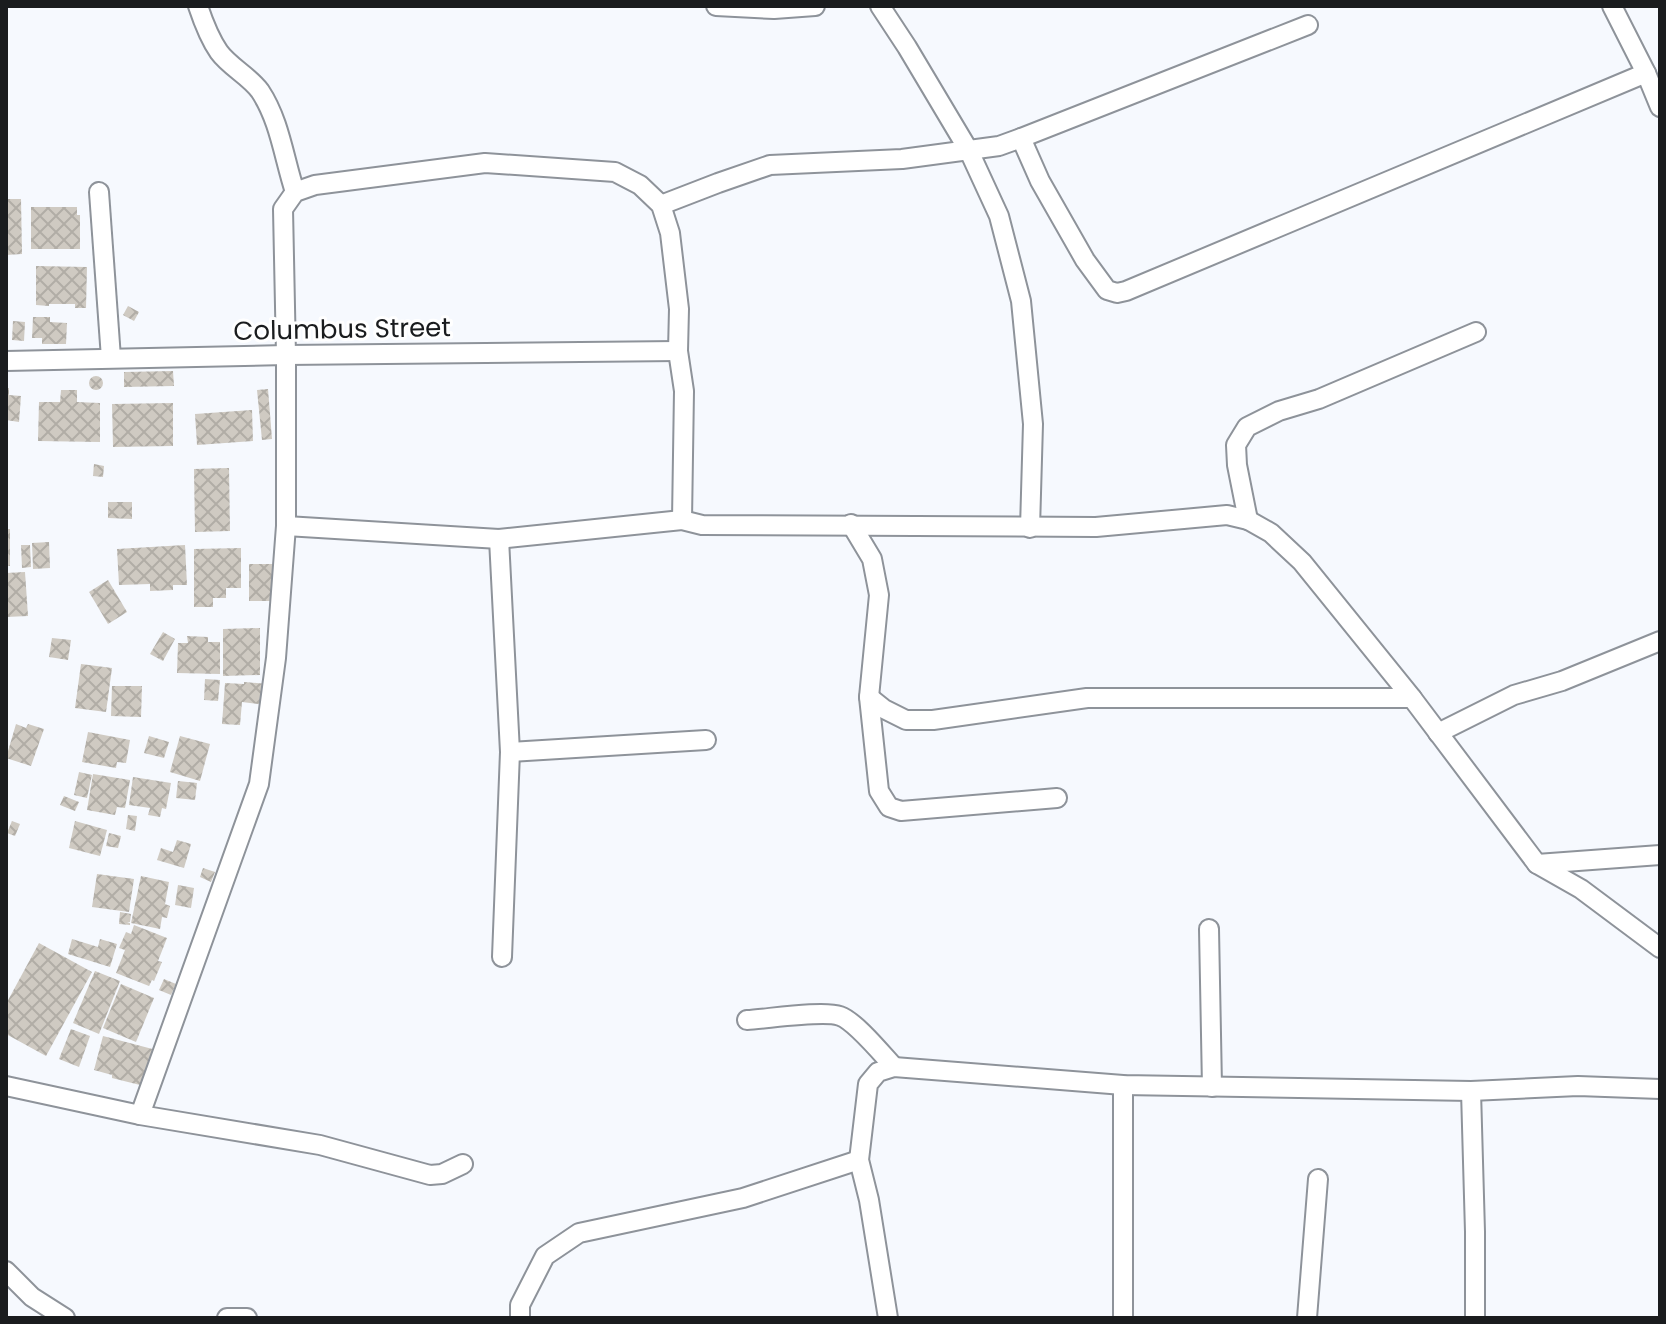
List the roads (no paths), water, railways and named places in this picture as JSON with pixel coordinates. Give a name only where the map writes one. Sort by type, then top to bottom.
[{"type":"street","points":[[198,6],[219,53],[258,89],[274,117],[295,192]]},
{"type":"street","points":[[716,6],[774,9],[815,6]]},
{"type":"street","points":[[880,6],[969,151],[999,216],[1021,301],[1033,424],[1030,528]]},
{"type":"street","points":[[1612,6],[1660,107]]},
{"type":"street","points":[[661,205],[770,165],[902,159],[999,146],[1308,25]]},
{"type":"street","points":[[1021,138],[1040,181],[1085,260],[1107,290],[1117,293],[1646,73]]},
{"type":"street","points":[[140,1115],[259,784],[276,658],[286,526],[283,209],[295,192],[315,185],[485,163],[615,172],[640,185],[661,205],[670,233],[679,309],[678,351],[684,391],[682,520]]},
{"type":"street","points":[[99,192],[111,358]]},
{"type":"street","points":[[1248,520],[1236,445],[1247,427],[1279,411],[1319,399],[1476,332]]},
{"type":"street","name":"Columbus Street","points":[[6,361],[678,351]]},
{"type":"street","points":[[286,526],[499,539],[682,520],[702,525],[1030,528],[1096,527],[1227,515],[1248,520],[1271,533],[1302,562],[1412,698],[1537,864],[1581,889],[1660,948]]},
{"type":"street","points":[[851,524],[872,559],[879,595],[869,697],[879,791],[889,807],[901,811],[1057,798]]},
{"type":"street","points":[[499,539],[510,752],[502,957]]},
{"type":"street","points":[[1438,733],[1514,695],[1562,681],[1660,641]]},
{"type":"street","points":[[869,697],[906,720],[933,720],[1087,698],[1412,698]]},
{"type":"street","points":[[510,752],[706,740]]},
{"type":"street","points":[[1537,864],[1660,855]]},
{"type":"street","points":[[1209,929],[1212,1087]]},
{"type":"street","points":[[747,1020],[821,1014],[839,1016],[851,1023],[894,1067]]},
{"type":"street","points":[[888,1318],[869,1200],[859,1160],[868,1084],[878,1072],[894,1067],[1123,1085],[1471,1091],[1578,1086],[1660,1089]]},
{"type":"street","points":[[1123,1085],[1123,1318]]},
{"type":"street","points":[[6,1086],[140,1115],[320,1145],[430,1175],[442,1174],[463,1164]]},
{"type":"street","points":[[1471,1091],[1475,1318]]},
{"type":"street","points":[[520,1318],[520,1305],[545,1256],[579,1233],[743,1198],[859,1160]]},
{"type":"street","points":[[1307,1318],[1318,1179]]},
{"type":"street","points":[[8,1275],[32,1297],[65,1318]]},
{"type":"street","points":[[227,1318],[247,1318]]}]
